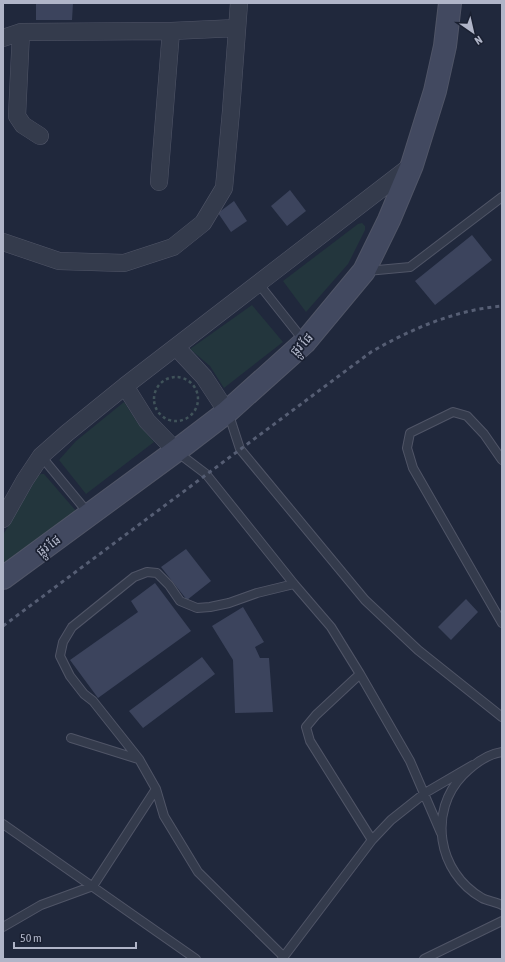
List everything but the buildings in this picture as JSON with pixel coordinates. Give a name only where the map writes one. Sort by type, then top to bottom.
[{"type":"street","points":[[3,242],[59,261],[124,263],[173,247],[203,222],[224,188],[239,3]]},
{"type":"street","name":"ផ្លូវ ផែ","points":[[3,578],[227,412],[305,342],[364,271],[389,220],[412,165],[435,91],[445,46],[450,3]]},
{"type":"street","points":[[3,38],[21,32],[171,31],[237,28]]},
{"type":"street","points":[[159,182],[171,31]]},
{"type":"street","points":[[21,32],[17,116],[23,125],[40,136]]},
{"type":"street","points":[[3,519],[25,480],[41,456],[66,432],[412,165]]},
{"type":"street","points":[[176,347],[204,377],[227,412]]},
{"type":"street","points":[[125,386],[147,420],[176,451]]},
{"type":"lane","points":[[364,271],[410,267],[502,197]]},
{"type":"lane","points":[[258,283],[305,342]]},
{"type":"lane","points":[[227,412],[240,449],[365,600],[418,650],[502,717]]},
{"type":"lane","points":[[502,460],[484,434],[467,416],[453,412],[410,433],[407,448],[414,468],[502,623]]},
{"type":"lane","points":[[176,451],[206,474],[294,584],[331,627],[410,761],[441,833],[447,859],[461,881],[482,898],[502,905]]},
{"type":"lane","points":[[41,456],[90,514]]},
{"type":"lane","points":[[294,584],[210,607],[197,608],[180,601],[169,585],[157,573],[147,572],[134,577],[72,627],[63,642],[60,656],[70,676],[84,694],[94,701],[139,759],[156,788],[164,816],[198,872],[283,958],[372,840],[391,820],[425,793],[473,765],[496,753],[502,752]]},
{"type":"lane","points":[[360,674],[316,714],[306,727],[310,742],[372,840]]},
{"type":"lane","points":[[71,738],[139,759]]},
{"type":"lane","points":[[441,833],[444,807],[455,783],[473,765]]},
{"type":"lane","points":[[3,927],[41,905],[93,886],[156,788]]},
{"type":"lane","points":[[3,824],[196,959]]},
{"type":"lane","points":[[424,959],[502,921]]},
{"type":"path","points":[[171,377],[179,377],[188,380],[194,385],[198,393],[199,401],[196,410],[191,416],[184,420],[177,422],[169,421],[161,416],[156,410],[154,393],[164,380],[171,377]]},
{"type":"shaded area","points":[[362,223],[365,226],[365,230],[348,264],[306,312],[283,281],[358,224]]},
{"type":"shaded area","points":[[252,305],[283,342],[224,388],[210,366],[190,349]]},
{"type":"shaded area","points":[[124,402],[137,422],[154,442],[86,494],[59,460],[76,441]]},
{"type":"shaded area","points":[[44,474],[76,511],[3,566],[3,535],[38,476]]},
{"type":"railway","points":[[3,626],[371,352],[418,328],[450,316],[485,308],[502,306]]}]
